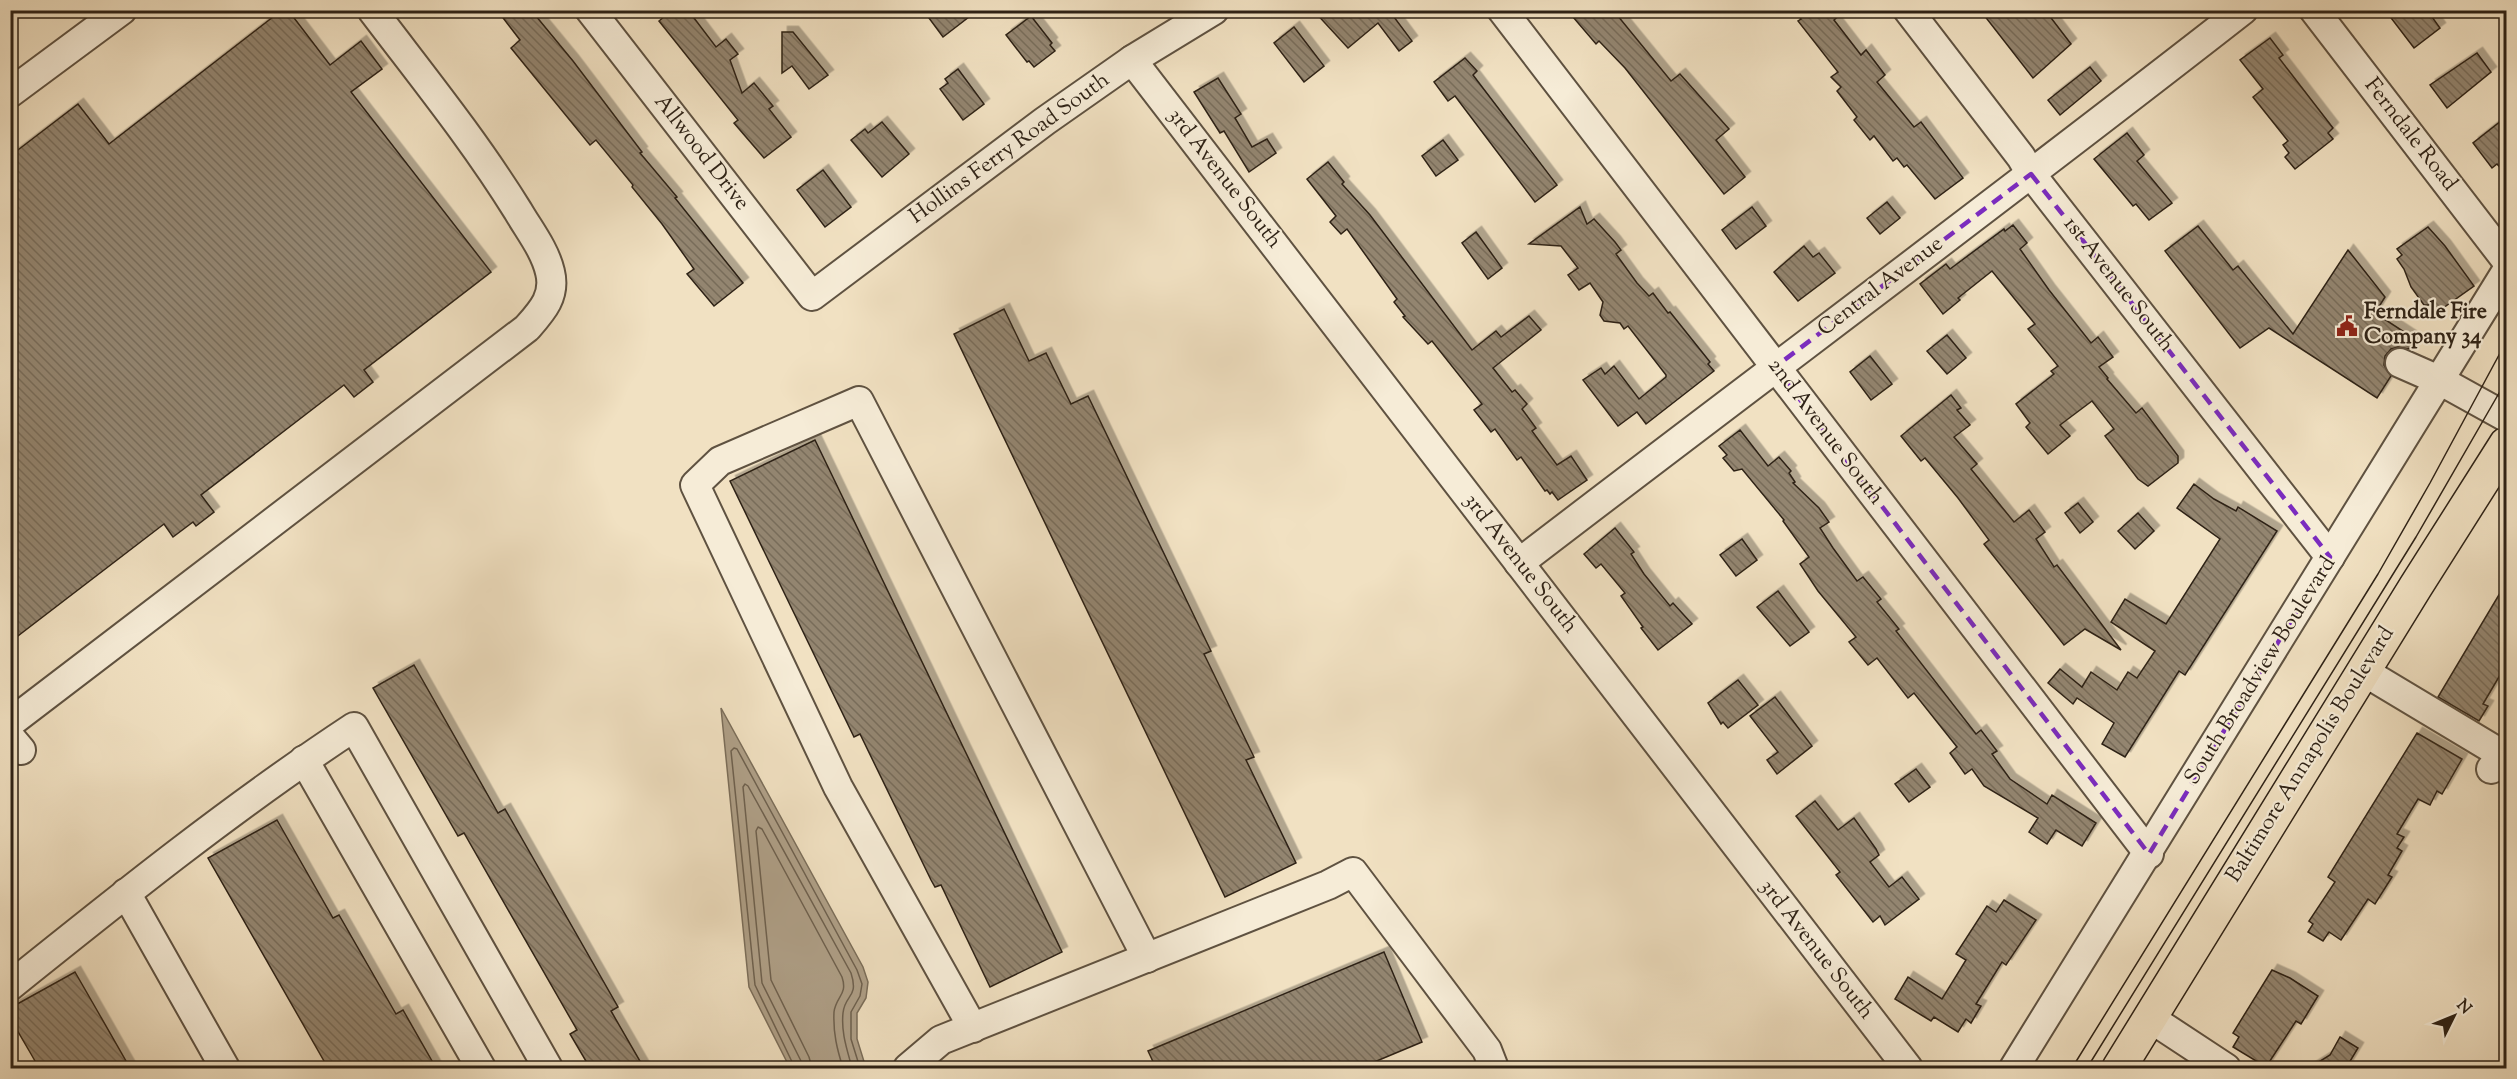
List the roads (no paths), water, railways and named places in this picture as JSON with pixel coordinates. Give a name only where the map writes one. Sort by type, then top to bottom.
[{"type":"main road","name":"Baltimore Annapolis Boulevard","points":[[2119,1068],[2363,671],[2506,444]]},
{"type":"street","points":[[10,93],[122,10]]},
{"type":"street","points":[[10,723],[527,328],[544,309],[551,293],[550,272],[540,248],[486,159],[372,10]]},
{"type":"street","name":"Allwood Drive","points":[[590,10],[812,296]]},
{"type":"street","name":"2nd Avenue South","points":[[1502,10],[2149,854]]},
{"type":"street","name":"1st Avenue South","points":[[1908,10],[2021,157],[2031,174],[2331,557]]},
{"type":"street","name":"Central Avenue","points":[[1519,563],[2243,10]]},
{"type":"street","name":"Ferndale Road","points":[[2314,10],[2506,260]]},
{"type":"street","name":"Hollins Ferry Road South","points":[[812,296],[1045,121],[1200,14]]},
{"type":"street","name":"3rd Avenue South","points":[[1132,60],[1908,1068]]},
{"type":"street","name":"South Broadview Boulevard","points":[[2014,1068],[2149,854],[2506,272]]},
{"type":"street","points":[[2400,363],[2441,381],[2506,417]]},
{"type":"street","points":[[973,1028],[838,787],[695,485],[720,461],[859,401],[1147,958]]},
{"type":"street","points":[[2363,671],[2493,749],[2496,761],[2491,770]]},
{"type":"street","points":[[10,986],[126,893],[304,760],[354,727],[548,1068]]},
{"type":"street","points":[[304,760],[481,1068]]},
{"type":"street","points":[[908,1068],[941,1040],[1328,885],[1353,872],[1487,1050],[1494,1068]]},
{"type":"street","points":[[126,893],[225,1068]]},
{"type":"street","points":[[2150,1018],[2226,1068]]},
{"type":"water","points":[[721,708],[863,967],[868,982],[866,998],[857,1013],[857,1039],[866,1068],[790,1068],[749,987]]},
{"type":"tram line","points":[[2072,1068],[2378,574],[2506,342]]},
{"type":"tram line","points":[[2087,1068],[2416,537],[2506,381]]},
{"type":"place","name":"Ferndale Fire Company 34","points":[[2347,326]]}]
